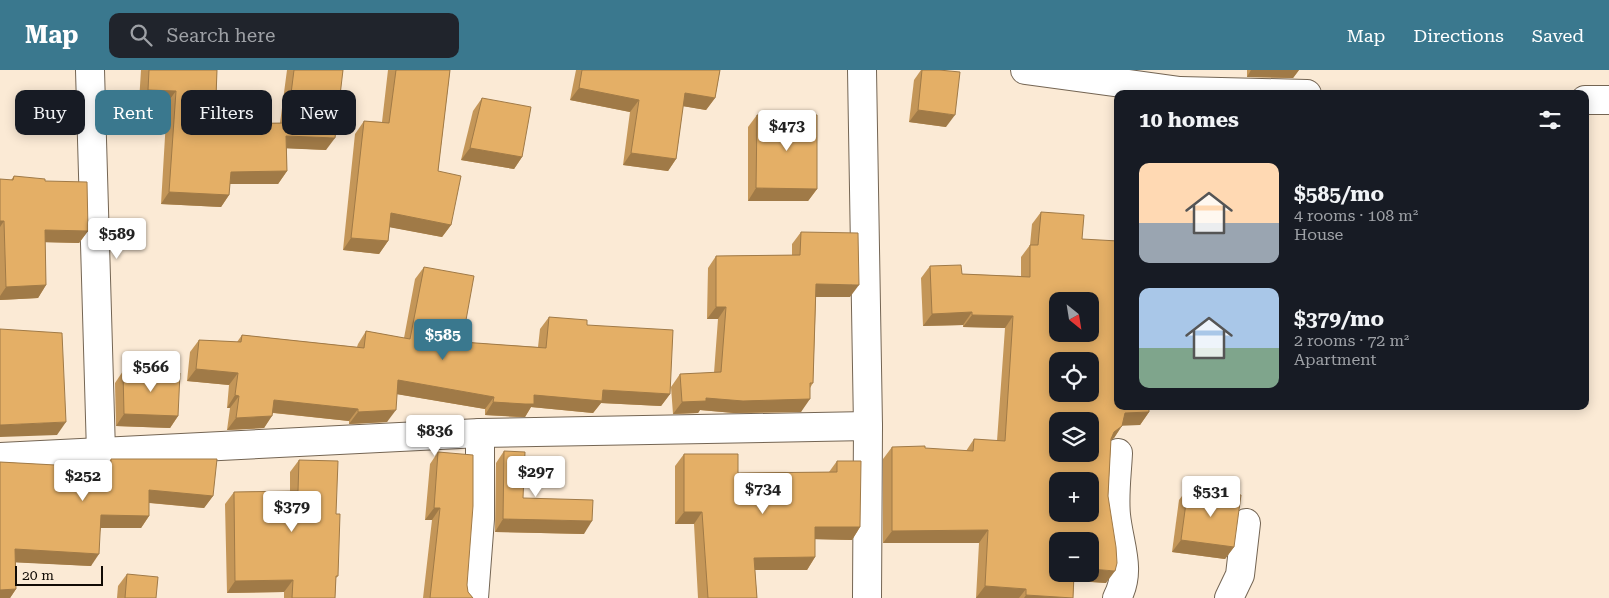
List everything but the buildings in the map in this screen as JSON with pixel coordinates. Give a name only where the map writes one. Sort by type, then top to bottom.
[{"type":"street","points":[[90,70],[101,452]]},
{"type":"street","points":[[862,70],[868,426],[867,598]]},
{"type":"street","points":[[1025,70],[1173,90]]},
{"type":"street","points":[[1589,100],[1609,100]]},
{"type":"street","points":[[0,457],[480,433],[868,426]]},
{"type":"street","points":[[474,598],[480,519],[480,433]]},
{"type":"street","points":[[1117,598],[1123,587],[1125,565],[1116,514],[1118,454]]},
{"type":"street","points":[[1229,598],[1240,575],[1246,524]]}]
